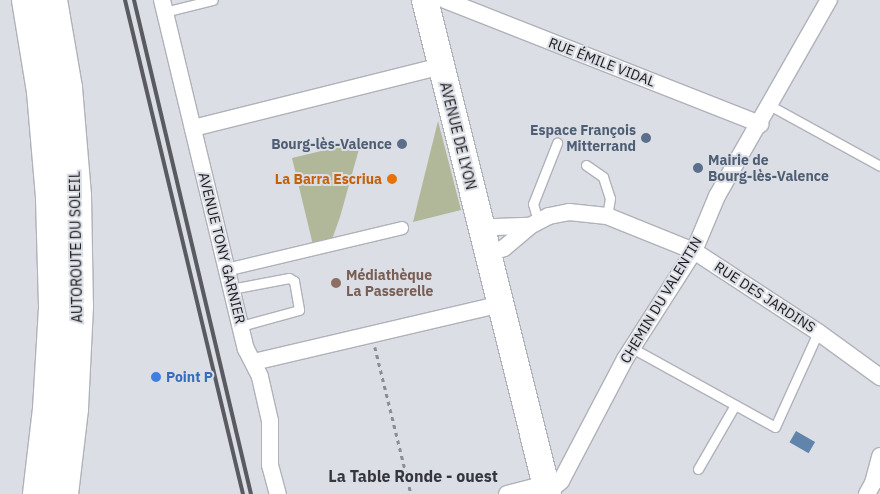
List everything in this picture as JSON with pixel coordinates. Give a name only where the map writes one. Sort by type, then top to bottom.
[{"type":"highway","name":"AUTOROUTE DU SOLEIL","points":[[26,0],[41,92],[50,198],[53,308],[47,409],[37,494]]},
{"type":"highway","name":"AUTOROUTE DU SOLEIL","points":[[52,0],[68,88],[77,196],[79,306],[74,409],[64,494]]},
{"type":"main road","name":"AVENUE DE LYON","points":[[434,1],[441,66],[501,304]]},
{"type":"main road","points":[[501,304],[547,490]]},
{"type":"street","name":"CHEMIN DU VALENTIN","points":[[547,490],[561,481],[632,348],[694,251],[717,196],[771,106],[829,0]]},
{"type":"street","name":"RUE ÉMILE VIDAL","points":[[434,1],[620,69],[760,124]]},
{"type":"street","name":"AVENUE TONY GARNIER","points":[[163,6],[246,350],[254,362],[260,377],[270,421],[270,465],[278,494]]},
{"type":"street","points":[[193,128],[441,66]]},
{"type":"street","name":"RUE DES JARDINS","points":[[487,252],[504,248],[534,224],[549,216],[569,212],[607,216],[694,251],[818,332],[880,376]]},
{"type":"street","name":"RUE DES JARDINS","points":[[487,252],[496,227],[534,224]]},
{"type":"street","points":[[226,270],[402,228]]},
{"type":"street","points":[[254,362],[501,304]]},
{"type":"street","points":[[867,494],[873,483],[880,456]]},
{"type":"street","points":[[507,494],[547,490]]},
{"type":"lane","points":[[163,6],[214,0]]},
{"type":"lane","points":[[771,106],[880,166]]},
{"type":"lane","points":[[534,224],[533,204],[557,143]]},
{"type":"lane","points":[[586,165],[603,177],[610,198],[607,216]]},
{"type":"lane","points":[[231,289],[289,278],[294,282],[299,310],[241,326]]},
{"type":"lane","points":[[632,348],[775,427],[818,332]]},
{"type":"lane","points":[[698,469],[735,406]]},
{"type":"path","points":[[372,334],[411,494]]},
{"type":"green space","points":[[438,121],[461,210],[413,222]]},
{"type":"green space","points":[[346,145],[359,149],[340,217],[330,245],[314,249],[292,158]]},
{"type":"water","points":[[796,431],[815,442],[809,453],[790,442]]},
{"type":"railway","points":[[125,0],[243,494]]},
{"type":"railway","points":[[134,0],[251,494]]},
{"type":"place","name":"Espace François Mitterrand","points":[[646,138]]},
{"type":"place","name":"Bourg-lès-Valence","points":[[402,144]]},
{"type":"place","name":"Mairie de Bourg-lès-Valence","points":[[698,168]]},
{"type":"place","name":"La Barra Escriua","points":[[392,179]]},
{"type":"place","name":"Médiathèque La Passerelle","points":[[336,283]]},
{"type":"place","name":"Point P","points":[[156,377]]},
{"type":"district","name":"La Table Ronde - ouest","points":[[413,476]]}]
